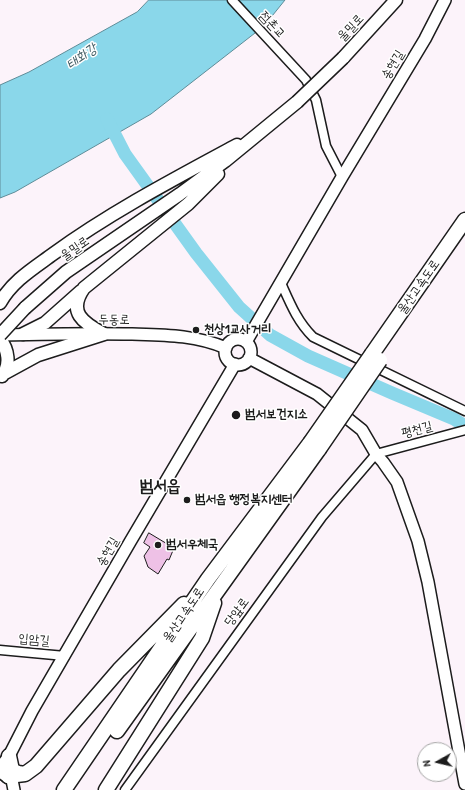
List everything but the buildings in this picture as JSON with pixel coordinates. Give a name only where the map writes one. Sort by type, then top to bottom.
[{"type":"highway","name":"울산고속도로","points":[[376,357],[465,220]]},
{"type":"highway","name":"울산고속도로","points":[[376,357],[465,236]]},
{"type":"highway","points":[[315,446],[376,357]]},
{"type":"highway","name":"울산고속도로","points":[[64,790],[208,579],[315,446]]},
{"type":"highway","name":"울산고속도로","points":[[75,790],[219,588],[315,446]]},
{"type":"highway","points":[[8,756],[12,770],[18,774],[25,774],[36,766],[119,670],[208,579]]},
{"type":"highway","points":[[106,790],[202,638],[219,588]]},
{"type":"highway","points":[[3,773],[25,774]]},
{"type":"main road","name":"울밀로","points":[[264,130],[297,102],[343,58],[396,0]]},
{"type":"main road","points":[[0,303],[9,289],[25,274],[87,229],[130,203],[264,130]]},
{"type":"main road","points":[[23,334],[45,323],[84,288],[150,234],[184,199],[264,130]]},
{"type":"main road","name":"울밀로","points":[[1,335],[25,308],[66,272],[144,218],[184,199]]},
{"type":"main road","points":[[84,288],[78,300],[80,318],[86,324],[104,334]]},
{"type":"main road","points":[[2,376],[38,355],[104,334]]},
{"type":"main road","points":[[1,335],[8,358],[2,376]]},
{"type":"street","name":"점촌교","points":[[232,0],[295,66],[306,80],[316,100],[326,146],[342,177]]},
{"type":"street","name":"송현길","points":[[342,177],[364,143],[425,39],[445,0]]},
{"type":"street","points":[[248,338],[235,339],[226,348],[228,360],[235,364],[243,363],[249,358],[250,349],[248,338],[342,177]]},
{"type":"street","points":[[281,283],[293,312],[302,326],[312,337],[465,411]]},
{"type":"street","name":"두동로","points":[[1,335],[104,334],[179,336],[208,340],[226,348]]},
{"type":"street","points":[[249,358],[317,394],[362,430],[376,454],[384,462],[397,482],[418,541],[428,582],[465,784]]},
{"type":"street","name":"송현길","points":[[3,773],[8,756],[32,711],[235,364]]},
{"type":"street","name":"평천길","points":[[376,454],[465,430]]},
{"type":"street","name":"당앞로","points":[[125,790],[322,517],[376,454]]},
{"type":"street","name":"입암길","points":[[0,650],[65,656]]},
{"type":"street","points":[[3,773],[13,783],[14,790]]},
{"type":"water","name":"태화강","points":[[149,0],[285,0],[264,26],[151,114],[15,192],[0,198],[0,85],[29,72],[137,12]]},
{"type":"waterway","points":[[107,119],[125,154],[196,253],[239,307],[270,335],[308,356],[454,419],[465,426]]},
{"type":"place","name":"천상1교사거리","points":[[196,330]]},
{"type":"place","name":"범서보건지소","points":[[236,415]]},
{"type":"place","name":"범서읍 행정복지센터","points":[[187,500]]},
{"type":"place","name":"범서우체국","points":[[158,545]]},
{"type":"district","name":"범서읍","points":[[160,486]]}]
